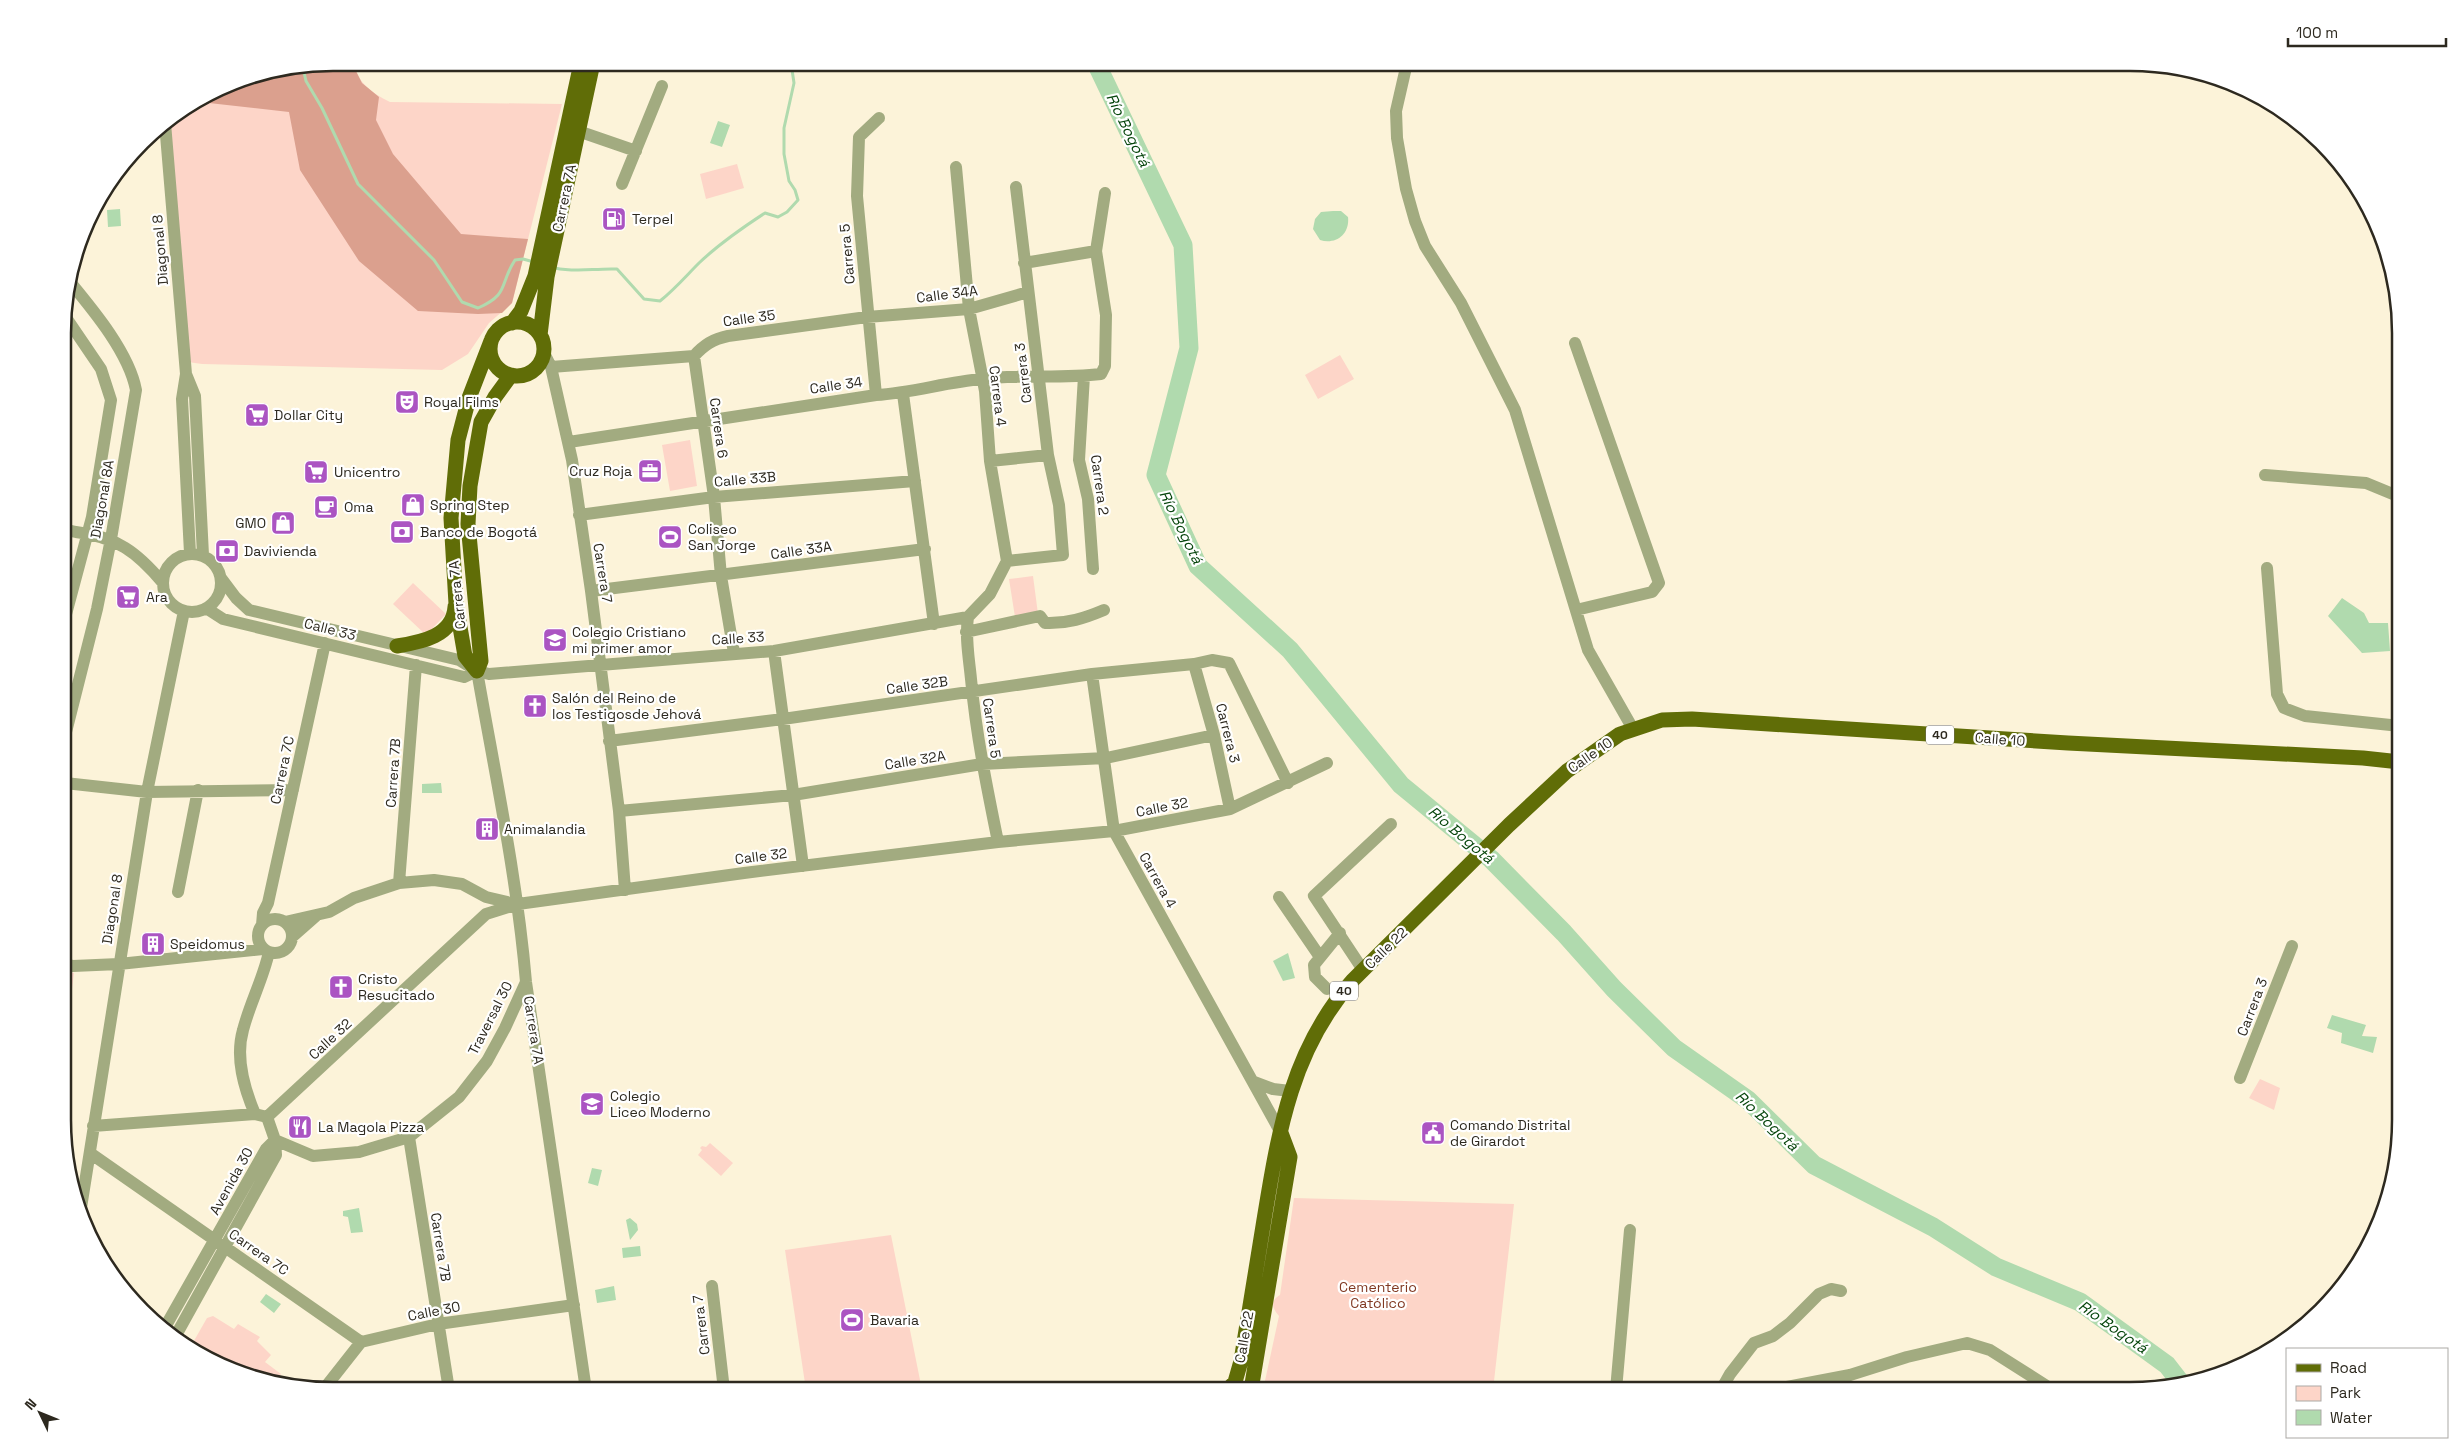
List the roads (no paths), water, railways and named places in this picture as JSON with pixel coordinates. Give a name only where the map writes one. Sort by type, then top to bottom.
[{"type":"main road","name":"Carrera 7A","points":[[547,249],[579,71]]},
{"type":"main road","name":"Carrera 7A","points":[[540,335],[541,276],[578,131],[591,71]]},
{"type":"main road","name":"Carrera 7A","points":[[512,322],[522,311],[541,276]]},
{"type":"main road","points":[[512,322],[531,326],[540,335],[544,353],[542,360],[532,371],[518,376],[511,375],[500,370],[492,359],[491,341],[501,327],[512,322]]},
{"type":"main road","name":"Carrera 7A","points":[[478,671],[465,656],[456,598],[451,518],[458,440],[469,398],[491,341]]},
{"type":"main road","name":"Carrera 7A","points":[[478,671],[481,661],[468,524],[470,486],[481,422],[495,397],[511,375]]},
{"type":"main road","points":[[397,646],[429,639],[443,630],[454,618],[456,598]]},
{"type":"main road","name":"Calle 10","points":[[1456,880],[1567,771],[1620,734],[1662,720],[1692,719],[2392,761]]},
{"type":"main road","name":"Calle 22","points":[[1235,1382],[1241,1361],[1274,1154],[1281,1133],[1290,1091],[1299,1066],[1321,1022],[1336,1000],[1363,970],[1456,880]]},
{"type":"main road","name":"Calle 22","points":[[1252,1382],[1290,1157],[1281,1133]]},
{"type":"street","points":[[1405,71],[1396,112],[1397,138],[1402,171],[1415,221],[1425,246],[1460,303],[1515,410],[1588,650],[1633,729]]},
{"type":"street","points":[[622,184],[662,86]]},
{"type":"street","name":"Carrera 5","points":[[876,395],[867,317],[857,196],[859,137],[879,118]]},
{"type":"street","points":[[578,131],[636,151]]},
{"type":"street","name":"Diagonal 8","points":[[166,132],[186,374],[195,396],[196,554]]},
{"type":"street","name":"Carrera 4","points":[[956,167],[969,308],[982,378],[990,462],[1007,561]]},
{"type":"street","name":"Carrera 3","points":[[1007,561],[1063,555],[1059,505],[1048,455],[1016,187]]},
{"type":"street","points":[[1024,263],[1096,251],[1105,193]]},
{"type":"street","name":"Calle 34","points":[[569,442],[876,395],[903,394],[982,378],[1101,374],[1105,366],[1106,316],[1096,251]]},
{"type":"street","name":"Diagonal 8A","points":[[71,712],[97,609],[111,539],[136,390],[131,370],[100,321],[75,288]]},
{"type":"street","name":"Calle 34A","points":[[867,317],[969,308],[1028,292]]},
{"type":"street","name":"Calle 35","points":[[694,356],[704,345],[718,338],[867,317]]},
{"type":"street","name":"Diagonal 8A","points":[[71,326],[101,370],[111,400],[88,532],[71,596]]},
{"type":"street","points":[[1575,343],[1659,583],[1652,592],[1576,610]]},
{"type":"street","name":"Carrera 7","points":[[544,353],[551,367],[569,442],[591,591],[619,811],[625,890]]},
{"type":"street","points":[[551,367],[694,356]]},
{"type":"street","name":"Carrera 6","points":[[694,356],[714,497],[721,576],[734,653]]},
{"type":"street","name":"Carrera 2","points":[[1084,376],[1079,460],[1088,499],[1093,569]]},
{"type":"street","points":[[903,394],[934,624]]},
{"type":"street","points":[[990,462],[1048,455]]},
{"type":"street","points":[[2265,475],[2366,483],[2392,494]]},
{"type":"street","name":"Calle 33B","points":[[579,515],[714,497],[915,481]]},
{"type":"street","points":[[71,529],[111,539],[147,564],[163,583],[169,600],[184,611],[197,612],[206,608],[218,598],[221,590],[221,578],[216,565],[196,554],[175,559],[169,565],[163,583]]},
{"type":"street","name":"Calle 33A","points":[[591,591],[925,549]]},
{"type":"street","points":[[968,618],[990,594],[1007,561]]},
{"type":"street","points":[[147,564],[169,565]]},
{"type":"street","points":[[2267,568],[2277,694],[2284,708],[2305,716],[2392,725]]},
{"type":"street","name":"Calle 33","points":[[221,578],[236,598],[249,610],[459,660],[478,671],[489,674],[774,651],[968,618]]},
{"type":"street","name":"Calle 33","points":[[206,608],[222,619],[464,677],[478,671]]},
{"type":"street","points":[[966,632],[1040,616],[1045,623],[1058,624],[1074,621],[1104,610]]},
{"type":"street","name":"Diagonal 8","points":[[83,1197],[147,792],[184,611]]},
{"type":"street","name":"Carrera 5","points":[[968,618],[966,632],[972,692],[982,764],[998,842]]},
{"type":"street","name":"Carrera 7C","points":[[260,930],[263,913],[268,904],[324,643]]},
{"type":"street","points":[[774,651],[803,866]]},
{"type":"street","name":"Calle 32B","points":[[609,741],[783,719],[1092,674],[1194,664],[1212,660],[1229,663],[1288,783]]},
{"type":"street","name":"Carrera 3","points":[[1194,664],[1214,735],[1230,809]]},
{"type":"street","name":"Carrera 7B","points":[[399,883],[416,665]]},
{"type":"street","name":"Carrera 7A","points":[[478,671],[518,904],[526,982],[585,1382]]},
{"type":"street","name":"Carrera 4","points":[[1092,674],[1106,758],[1114,831],[1281,1133]]},
{"type":"street","name":"Calle 32A","points":[[619,811],[793,795],[982,764],[1106,758],[1214,735]]},
{"type":"street","name":"Calle 32","points":[[261,1116],[486,914],[518,904],[803,866],[998,842],[1114,831],[1230,809],[1328,763]]},
{"type":"street","points":[[71,784],[147,792],[293,790]]},
{"type":"street","points":[[178,892],[198,790]]},
{"type":"street","points":[[1363,970],[1314,896],[1391,824]]},
{"type":"street","points":[[240,951],[260,930],[280,920],[329,912],[354,898],[399,883],[434,880],[462,884],[486,897],[518,904]]},
{"type":"street","points":[[1279,897],[1320,957]]},
{"type":"street","points":[[268,904],[291,931],[292,937]]},
{"type":"street","points":[[264,975],[286,950],[292,937],[317,915]]},
{"type":"street","points":[[260,930],[266,951],[264,975],[242,1031],[240,1066],[246,1095],[275,1140]]},
{"type":"street","points":[[1327,989],[1315,977],[1314,965],[1340,933]]},
{"type":"street","name":"Carrera 3","points":[[2240,1078],[2292,946]]},
{"type":"street","points":[[71,966],[119,964],[240,951],[266,951],[274,953],[286,950]]},
{"type":"street","name":"Traversal 30","points":[[275,1140],[313,1156],[360,1152],[409,1137],[459,1097],[487,1061],[505,1028],[526,982]]},
{"type":"street","points":[[1254,1082],[1273,1089],[1290,1091]]},
{"type":"street","points":[[93,1126],[261,1116]]},
{"type":"street","name":"Carrera 7B","points":[[409,1137],[448,1382]]},
{"type":"street","name":"Avenida 30","points":[[168,1323],[266,1149],[275,1140]]},
{"type":"street","name":"Avenida 30","points":[[178,1331],[276,1155],[275,1140]]},
{"type":"street","name":"Carrera 7C","points":[[90,1153],[361,1342]]},
{"type":"street","points":[[1617,1382],[1630,1230]]},
{"type":"street","name":"Carrera 7","points":[[712,1286],[723,1382]]},
{"type":"street","points":[[1726,1382],[1754,1343],[1773,1336],[1785,1327],[1819,1294],[1831,1289],[1842,1291]]},
{"type":"street","name":"Calle 30","points":[[361,1342],[438,1324],[574,1305]]},
{"type":"street","points":[[330,1382],[361,1342]]},
{"type":"street","points":[[1814,1382],[1850,1375],[1907,1357],[1966,1343],[1990,1350],[2040,1382]]},
{"type":"water","points":[[718,121],[730,125],[722,147],[710,143]]},
{"type":"water","points":[[120,209],[121,226],[108,227],[107,210]]},
{"type":"water","points":[[1341,211],[1348,217],[1347,228],[1341,237],[1331,241],[1320,240],[1313,229],[1315,219],[1321,212]]},
{"type":"water","points":[[2342,598],[2364,613],[2369,623],[2388,623],[2390,651],[2362,653],[2328,616]]},
{"type":"water","points":[[441,783],[442,793],[422,793],[422,784]]},
{"type":"water","points":[[1288,953],[1295,978],[1283,981],[1273,961]]},
{"type":"water","points":[[2332,1015],[2366,1025],[2362,1036],[2377,1037],[2373,1053],[2341,1043],[2342,1033],[2327,1028]]},
{"type":"water","points":[[592,1168],[602,1170],[598,1186],[588,1183]]},
{"type":"water","points":[[359,1208],[363,1232],[351,1233],[348,1217],[343,1216],[343,1211]]},
{"type":"water","points":[[630,1218],[637,1224],[638,1230],[630,1240],[626,1220]]},
{"type":"water","points":[[640,1246],[641,1256],[623,1258],[622,1248]]},
{"type":"water","points":[[614,1286],[616,1300],[597,1303],[595,1290]]},
{"type":"water","points":[[266,1294],[281,1304],[274,1313],[260,1302]]},
{"type":"waterway","points":[[555,268],[578,270],[617,269],[644,299],[660,301],[699,263],[739,230],[765,213],[778,217],[787,212],[798,200],[795,190],[789,181],[784,154],[784,128],[794,83],[792,71]]},
{"type":"waterway","name":"Río Bogotá","points":[[1100,71],[1183,245],[1189,348],[1156,475],[1198,566],[1290,650],[1401,785],[1491,859],[1564,933],[1614,989],[1674,1048],[1748,1100],[1814,1165],[1933,1227],[1996,1267],[2080,1302],[2167,1365],[2177,1378]]},
{"type":"waterway","points":[[304,73],[306,81],[322,108],[358,184],[434,260],[462,302],[478,308],[488,303],[500,293],[515,260],[523,259],[534,262]]},
{"type":"place","name":"Terpel","points":[[614,219]]},
{"type":"place","name":"Royal Films","points":[[407,402]]},
{"type":"place","name":"Dollar City","points":[[257,415]]},
{"type":"place","name":"Cruz Roja","points":[[650,471]]},
{"type":"place","name":"Unicentro","points":[[316,472]]},
{"type":"place","name":"Spring Step","points":[[413,505]]},
{"type":"place","name":"Oma","points":[[326,507]]},
{"type":"place","name":"GMO","points":[[283,523]]},
{"type":"place","name":"Banco de Bogotá","points":[[402,532]]},
{"type":"place","name":"Coliseo San Jorge","points":[[670,537]]},
{"type":"place","name":"Davivienda","points":[[227,551]]},
{"type":"place","name":"Ara","points":[[128,597]]},
{"type":"place","name":"Colegio Cristiano mi primer amor","points":[[555,640]]},
{"type":"place","name":"Salón del Reino de los Testigosde Jehová","points":[[535,706]]},
{"type":"place","name":"Animalandia","points":[[487,829]]},
{"type":"place","name":"Speidomus","points":[[153,944]]},
{"type":"place","name":"Cristo Resucitado","points":[[341,987]]},
{"type":"place","name":"Colegio Liceo Moderno","points":[[592,1104]]},
{"type":"place","name":"La Magola Pizza","points":[[300,1127]]},
{"type":"place","name":"Comando Distrital de Girardot","points":[[1433,1133]]},
{"type":"place","name":"Bavaria","points":[[852,1320]]},
{"type":"park label","name":"Cementerio Católico","points":[[1378,1295]]}]
